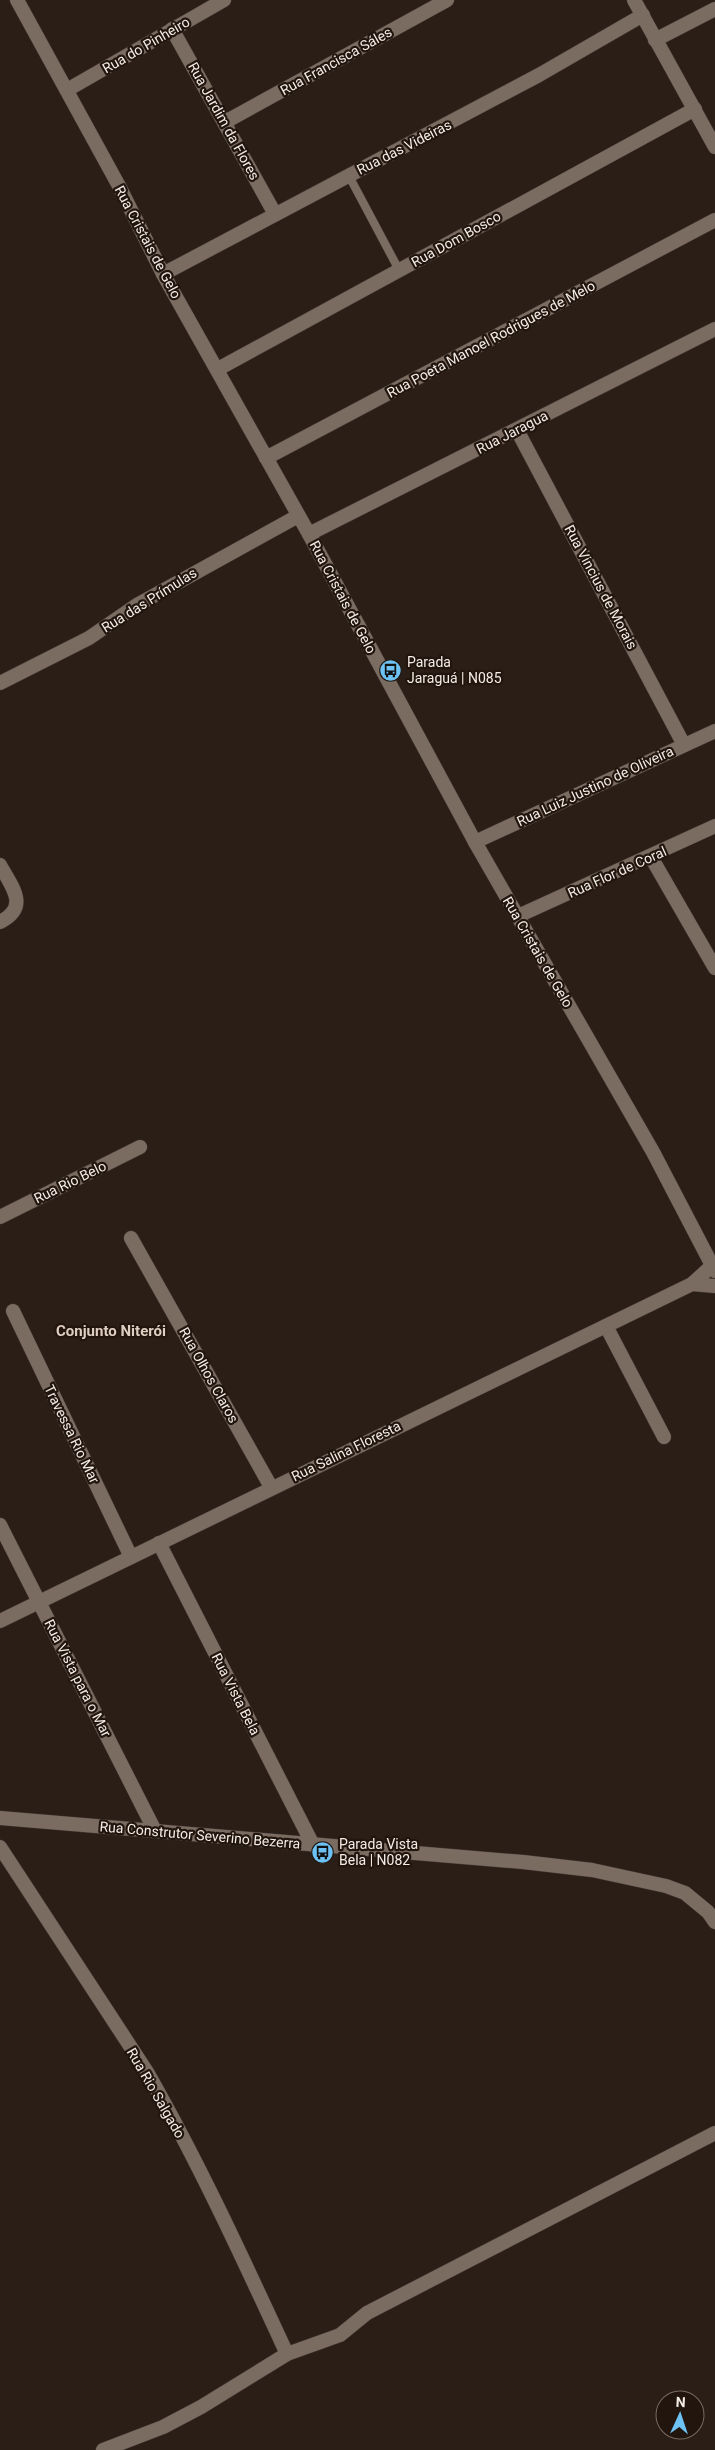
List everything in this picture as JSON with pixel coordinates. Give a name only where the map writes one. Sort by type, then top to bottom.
[{"type":"street","name":"Rua Cristais de Gelo","points":[[17,0],[67,90],[163,274],[309,534],[476,842],[653,1152],[714,1267]]},
{"type":"street","name":"Rua do Pinheiro","points":[[67,90],[224,0]]},
{"type":"street","name":"Rua Francisca Sáles","points":[[225,122],[447,0]]},
{"type":"street","points":[[634,0],[715,146]]},
{"type":"street","points":[[656,40],[715,9]]},
{"type":"street","name":"Rua das Videiras","points":[[163,274],[539,76],[643,15]]},
{"type":"street","name":"Rua Jardim da Flores","points":[[172,29],[275,214]]},
{"type":"street","name":"Rua Dom Bosco","points":[[218,369],[695,109]]},
{"type":"street","name":"Rua Poeta Manoel Rodrigues de Melo","points":[[266,458],[715,220]]},
{"type":"street","name":"Rua Jaragua","points":[[309,534],[715,329]]},
{"type":"street","name":"Rua Vincius de Morais","points":[[517,430],[684,745]]},
{"type":"street","name":"Rua das Prímulas","points":[[0,682],[89,638],[137,605],[298,516]]},
{"type":"street","name":"Rua Luiz Justino de Oliveira","points":[[476,842],[715,731]]},
{"type":"street","name":"Rua Flor de Coral","points":[[518,916],[651,857],[715,826]]},
{"type":"street","points":[[651,857],[715,968]]},
{"type":"street","points":[[0,865],[17,900],[12,916],[0,922]]},
{"type":"street","name":"Rua Rio Belo","points":[[0,1217],[140,1148]]},
{"type":"street","name":"Rua Olhos Claros","points":[[131,1238],[271,1487]]},
{"type":"street","points":[[692,1284],[714,1267]]},
{"type":"street","points":[[692,1284],[715,1286]]},
{"type":"street","name":"Rua Salina Floresta","points":[[0,1620],[692,1284]]},
{"type":"street","name":"Travessa Rio Mar","points":[[13,1311],[131,1557]]},
{"type":"street","points":[[606,1326],[664,1437]]},
{"type":"street","name":"Rua Vista para o Mar","points":[[0,1525],[155,1831]]},
{"type":"street","name":"Rua Vista Bela","points":[[159,1543],[312,1845]]},
{"type":"street","name":"Rua Construtor Severino Bezerra","points":[[0,1818],[514,1861],[601,1872],[645,1880],[685,1893],[708,1912],[715,1922]]},
{"type":"street","name":"Rua Rio Salgado","points":[[0,1847],[147,2072],[240,2252],[287,2354]]},
{"type":"street","points":[[103,2450],[163,2427],[201,2407],[287,2354],[340,2335],[368,2313],[715,2133]]},
{"type":"lane","points":[[349,176],[399,270]]},
{"type":"place","name":"Parada Jaraguá | N085","points":[[391,670]]},
{"type":"place","name":"Parada Vista Bela | N082","points":[[323,1852]]},
{"type":"district","name":"Conjunto Niterói","points":[[111,1331]]}]
